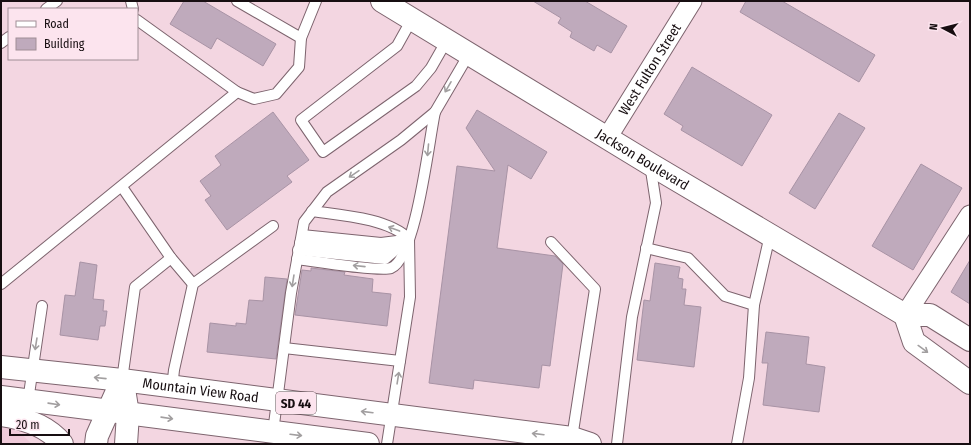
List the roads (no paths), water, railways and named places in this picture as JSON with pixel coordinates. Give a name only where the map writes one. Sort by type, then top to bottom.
[{"type":"main road","name":"Jackson Boulevard","points":[[382,1],[650,164],[905,315]]},
{"type":"main road","points":[[970,340],[930,315],[905,315],[914,342],[970,383]]},
{"type":"main road","name":"Mountain View Road","points":[[1,367],[122,380],[172,388],[392,415],[581,441]]},
{"type":"main road","points":[[122,380],[118,413],[126,444]]},
{"type":"main road","name":"SD 44","points":[[1,397],[368,444]]},
{"type":"main road","points":[[96,444],[97,436],[118,413]]},
{"type":"main road","points":[[1,415],[19,418],[36,425],[62,444]]},
{"type":"street","name":"West Fulton Street","points":[[607,138],[692,1]]},
{"type":"street","points":[[905,315],[970,215]]},
{"type":"lane","points":[[47,8],[57,1]]},
{"type":"lane","points":[[237,1],[301,38]]},
{"type":"lane","points":[[138,21],[237,92],[254,99],[276,94],[299,67],[301,38],[316,1]]},
{"type":"lane","points":[[412,19],[397,46],[301,120],[324,152],[416,86],[431,68],[447,40]]},
{"type":"lane","points":[[273,432],[284,348],[304,222],[326,192],[401,140],[434,112],[469,54]]},
{"type":"lane","points":[[1,284],[237,92]]},
{"type":"lane","points":[[387,444],[410,297],[409,239],[426,173],[434,112]]},
{"type":"lane","points":[[617,444],[632,317],[656,203],[650,164]]},
{"type":"lane","points":[[122,187],[171,258],[194,284]]},
{"type":"lane","points":[[312,211],[370,220],[402,232],[409,239]]},
{"type":"lane","points":[[172,388],[174,370],[194,284],[273,226]]},
{"type":"lane","points":[[736,444],[750,378],[754,305],[770,235]]},
{"type":"lane","points":[[299,247],[380,243],[409,239]]},
{"type":"lane","points":[[299,247],[385,259],[409,239]]},
{"type":"lane","points":[[551,242],[595,289],[581,441]]},
{"type":"lane","points":[[646,248],[688,258],[725,296],[754,305]]},
{"type":"lane","points":[[122,380],[135,287],[171,258]]},
{"type":"lane","points":[[28,401],[42,306]]},
{"type":"lane","points":[[284,348],[400,361]]}]
